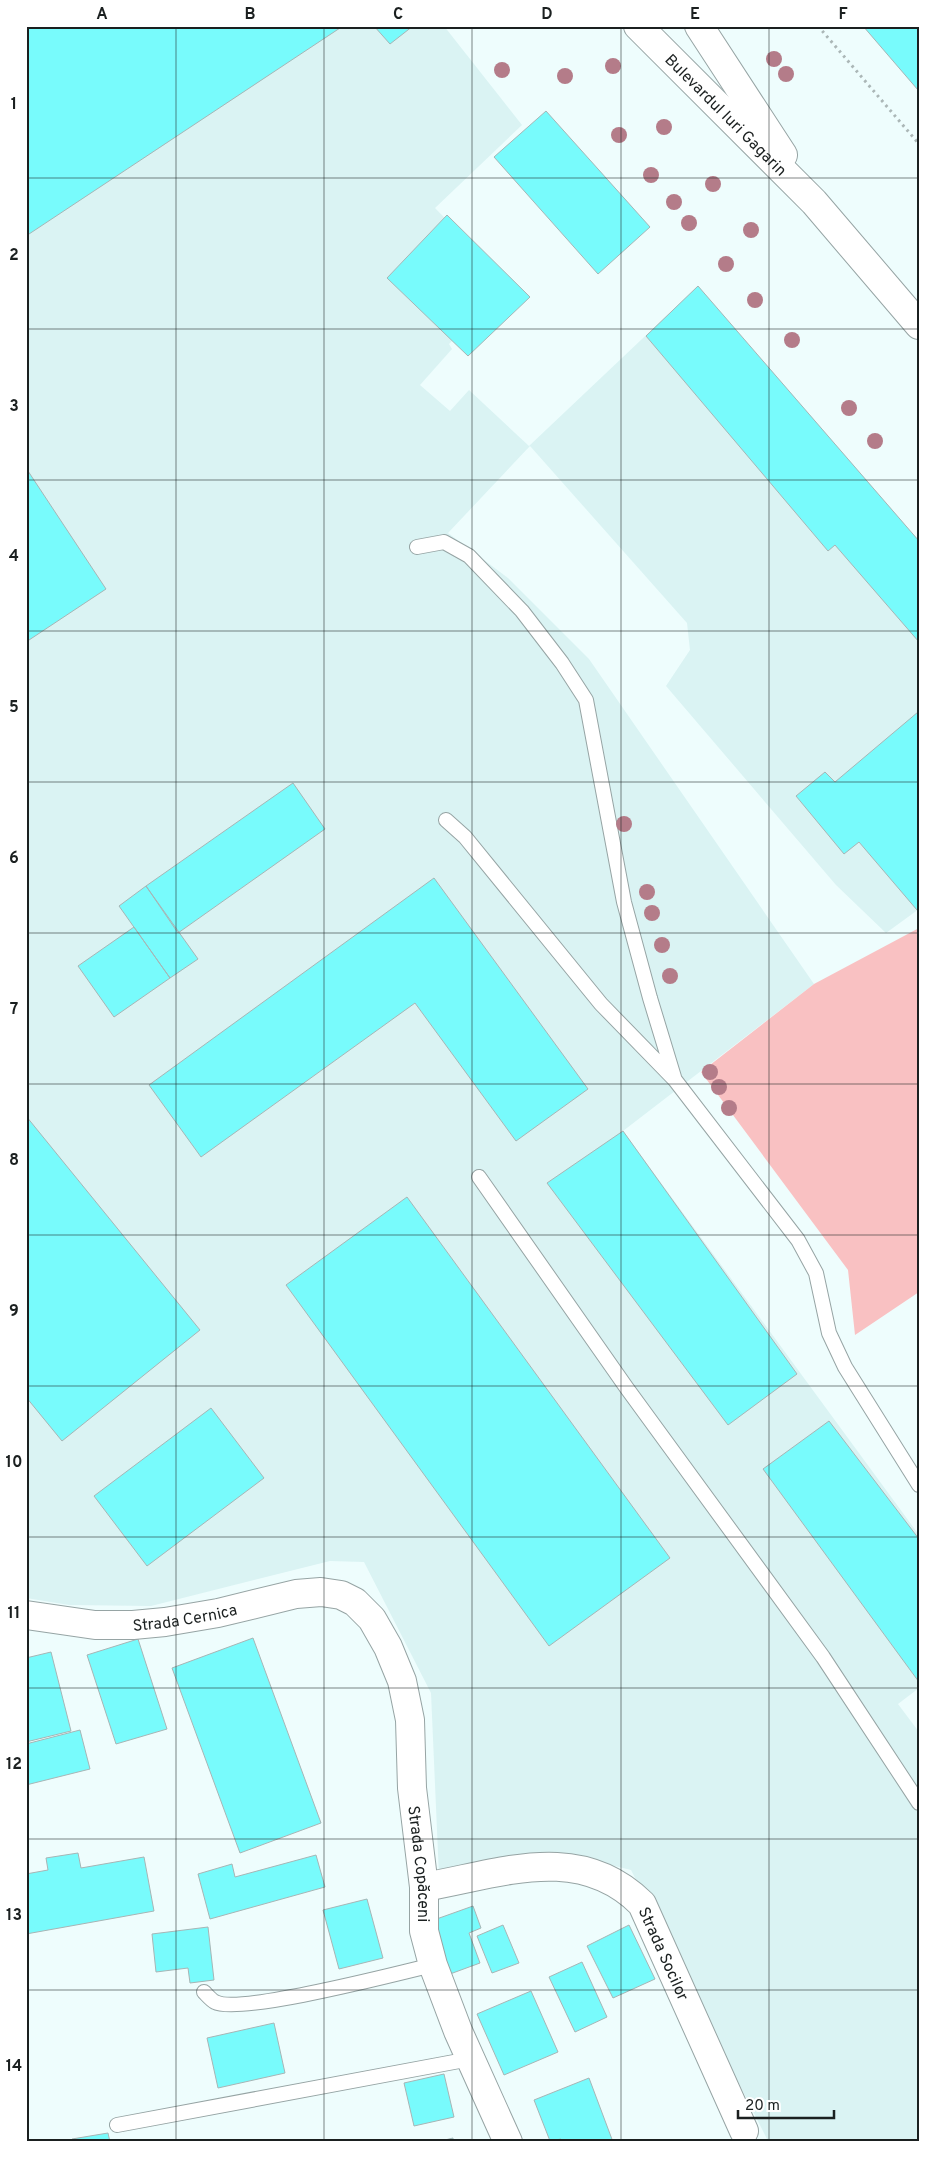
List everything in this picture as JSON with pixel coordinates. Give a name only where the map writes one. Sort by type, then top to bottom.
[{"type":"street","name":"Bulevardul Iuri Gagarin","points":[[638,26],[814,202],[919,325]]},
{"type":"street","name":"Bulevardul Iuri Gagarin","points":[[700,26],[814,202]]},
{"type":"street","name":"Strada Cernica","points":[[26,1615],[95,1625],[133,1625],[165,1622],[218,1613],[296,1594],[321,1592],[341,1595]]},
{"type":"street","name":"Strada Copăceni","points":[[341,1595],[355,1602],[372,1619],[388,1647],[402,1681],[410,1720],[412,1788],[424,1887],[424,1931],[433,1966],[470,2059],[508,2142]]},
{"type":"street","name":"Strada Socilor","points":[[424,1887],[505,1870],[559,1865],[609,1879],[630,1892],[642,1904],[744,2132]]},
{"type":"lane","points":[[417,547],[444,542],[469,556],[522,611],[562,663],[586,700],[624,902],[675,1080]]},
{"type":"lane","points":[[446,820],[465,837],[601,1004],[675,1080],[798,1240],[816,1272],[829,1333],[845,1367],[919,1485]]},
{"type":"lane","points":[[479,1177],[626,1387],[823,1657],[919,1803]]},
{"type":"lane","points":[[204,1992],[216,2003],[241,2004],[287,1998],[433,1966]]},
{"type":"lane","points":[[117,2125],[470,2059]]},
{"type":"path","points":[[818,26],[919,144]]},
{"type":"shaded area","points":[[26,26],[444,26],[522,125],[435,208],[509,284],[449,344],[452,349],[420,385],[450,411],[469,390],[529,446],[698,286],[919,541],[919,909],[886,933],[836,885],[666,686],[690,650],[687,623],[530,446],[448,533],[508,578],[589,659],[814,984],[623,1131],[919,1535],[919,1688],[898,1704],[919,1732],[919,2142],[767,2142],[631,1870],[563,1853],[439,1876],[431,1693],[364,1562],[330,1561],[151,1606],[69,1605],[26,1598]]},
{"type":"shaded area","points":[[919,928],[919,1292],[855,1335],[848,1270],[701,1072],[814,984]]},
{"type":"building","points":[[26,26],[343,26],[26,236]]},
{"type":"building","points":[[374,26],[413,26],[390,44]]},
{"type":"building","points":[[863,26],[919,26],[919,91],[918,90]]},
{"type":"building","points":[[546,111],[650,227],[598,274],[494,157]]},
{"type":"building","points":[[447,215],[530,297],[468,356],[387,278]]},
{"type":"building","points":[[698,286],[919,541],[919,642],[835,545],[828,551],[646,336]]},
{"type":"building","points":[[26,468],[106,589],[26,642]]},
{"type":"building","points":[[918,712],[919,909],[917,910],[859,842],[844,854],[796,796],[825,772],[835,782]]},
{"type":"building","points":[[293,783],[325,829],[178,933],[146,886]]},
{"type":"building","points":[[434,878],[588,1089],[516,1141],[415,1003],[201,1157],[149,1085]]},
{"type":"building","points":[[146,886],[198,959],[170,978],[119,906]]},
{"type":"building","points":[[134,927],[170,978],[114,1017],[78,966]]},
{"type":"building","points":[[26,1116],[200,1330],[62,1441],[26,1397]]},
{"type":"building","points":[[623,1131],[797,1374],[728,1425],[547,1183]]},
{"type":"building","points":[[407,1197],[670,1558],[549,1646],[286,1285]]},
{"type":"building","points":[[211,1408],[264,1478],[147,1566],[94,1496]]},
{"type":"building","points":[[829,1421],[919,1539],[919,1682],[763,1469]]},
{"type":"building","points":[[253,1638],[321,1823],[240,1853],[172,1668]]},
{"type":"building","points":[[138,1639],[167,1729],[116,1744],[87,1655]]},
{"type":"building","points":[[51,1652],[71,1731],[26,1742],[26,1658]]},
{"type":"building","points":[[80,1730],[90,1769],[26,1785],[26,1744]]},
{"type":"building","points":[[78,1853],[81,1868],[144,1857],[154,1911],[26,1934],[26,1874],[48,1870],[46,1858]]},
{"type":"building","points":[[316,1855],[325,1887],[210,1919],[198,1874],[232,1864],[235,1877]]},
{"type":"building","points":[[367,1899],[383,1958],[339,1969],[323,1910]]},
{"type":"building","points":[[473,1906],[481,1928],[469,1933],[480,1963],[450,1974],[431,1921]]},
{"type":"building","points":[[503,1925],[519,1963],[492,1973],[477,1936]]},
{"type":"building","points":[[629,1925],[655,1979],[613,1998],[587,1946]]},
{"type":"building","points":[[208,1927],[214,1980],[190,1983],[188,1968],[156,1972],[152,1934]]},
{"type":"building","points":[[582,1962],[607,2017],[575,2032],[549,1977]]},
{"type":"building","points":[[531,1991],[558,2052],[504,2075],[477,2014]]},
{"type":"building","points":[[274,2023],[285,2073],[218,2088],[207,2038]]},
{"type":"building","points":[[444,2074],[454,2117],[414,2126],[404,2083]]},
{"type":"building","points":[[589,2078],[613,2142],[562,2142],[561,2139],[550,2141],[534,2100]]},
{"type":"building","points":[[108,2133],[110,2142],[72,2142],[72,2139]]},
{"type":"building","points":[[453,2138],[453,2142],[437,2142]]}]
